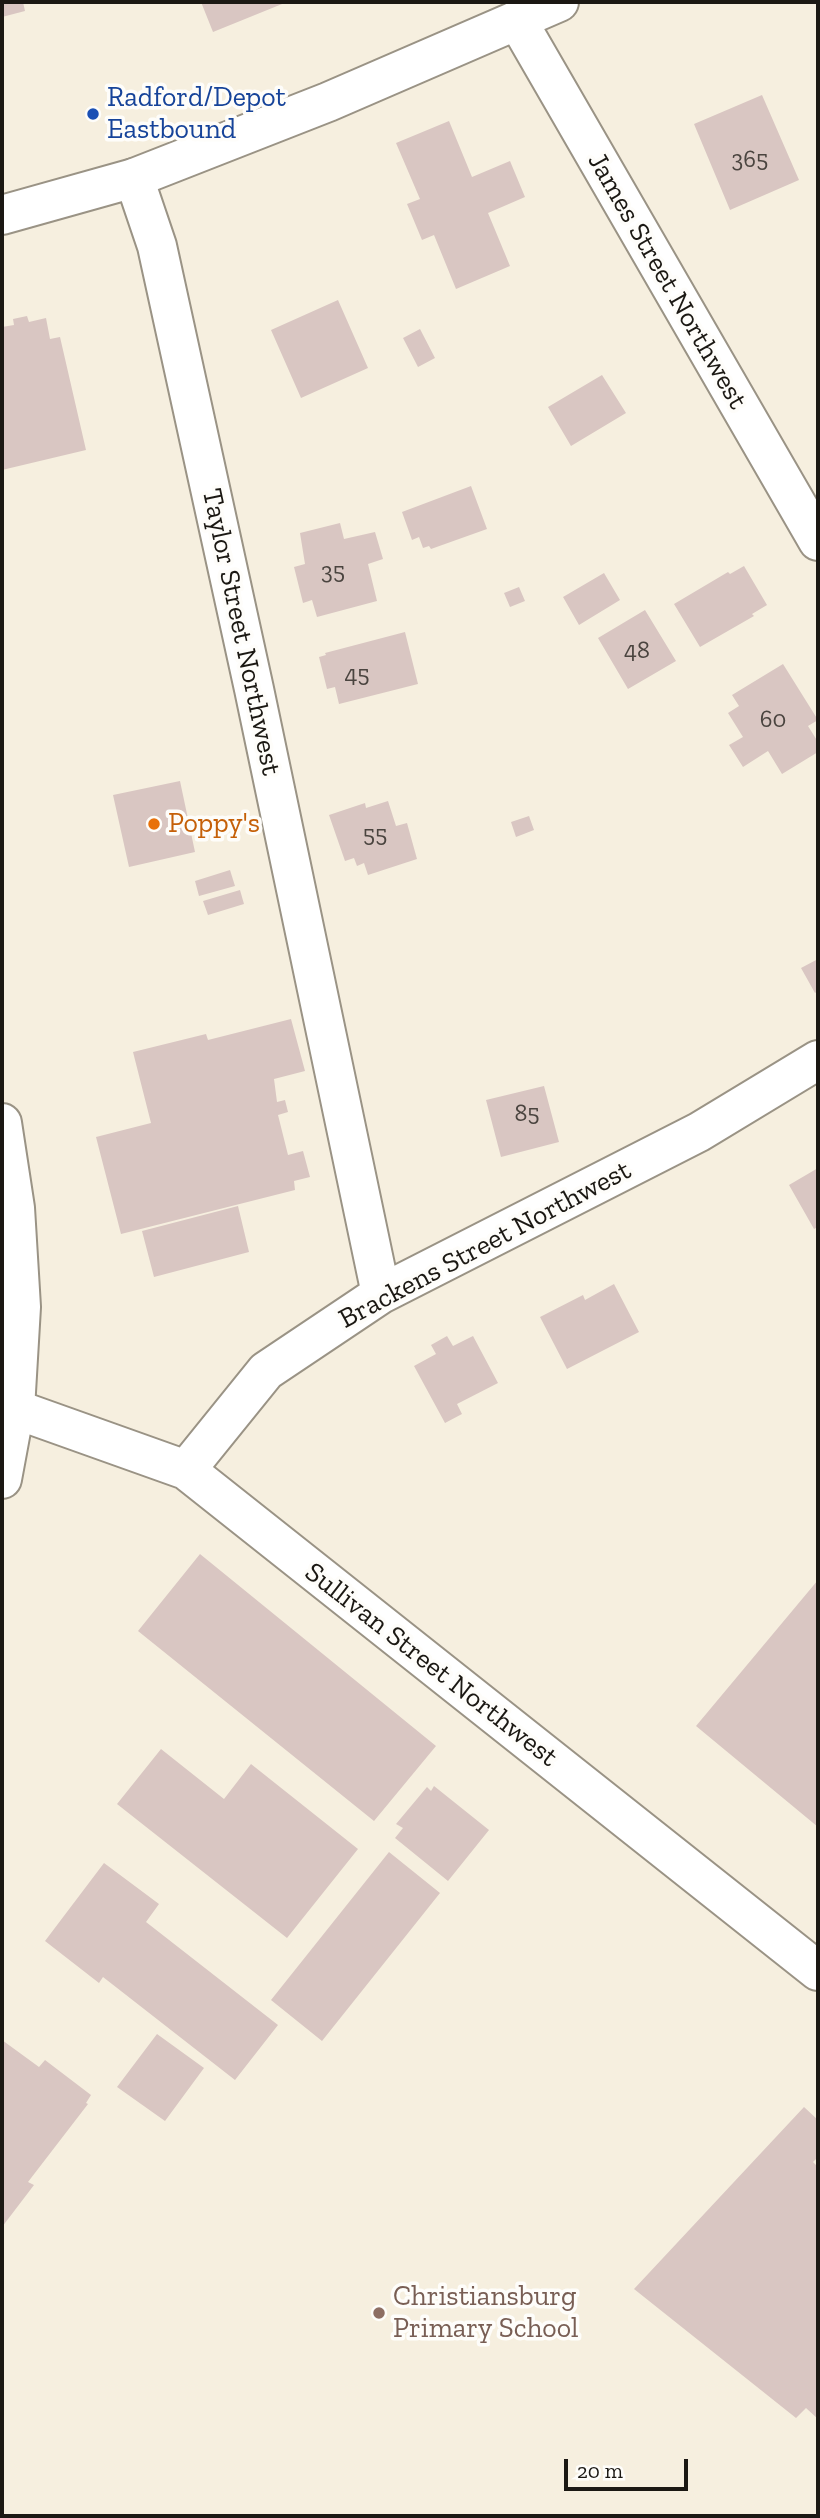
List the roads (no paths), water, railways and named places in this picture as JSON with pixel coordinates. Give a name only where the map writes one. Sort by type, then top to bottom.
[{"type":"street","points":[[2,215],[134,178],[328,102],[559,2]]},
{"type":"street","name":"James Street Northwest","points":[[517,20],[818,541]]},
{"type":"street","name":"Taylor Street Northwest","points":[[134,178],[157,246],[254,689],[381,1294]]},
{"type":"street","name":"Brackens Street Northwest","points":[[186,1471],[266,1371],[381,1294],[699,1132],[818,1060]]},
{"type":"street","points":[[2,1124],[15,1208],[21,1307],[16,1409],[2,1479]]},
{"type":"street","name":"Sullivan Street Northwest","points":[[16,1409],[186,1471],[818,1971]]},
{"type":"place","name":"Radford/Depot Eastbound","points":[[93,114]]},
{"type":"place","name":"Poppy's","points":[[154,824]]},
{"type":"place","name":"Christiansburg Primary School","points":[[379,2313]]}]
